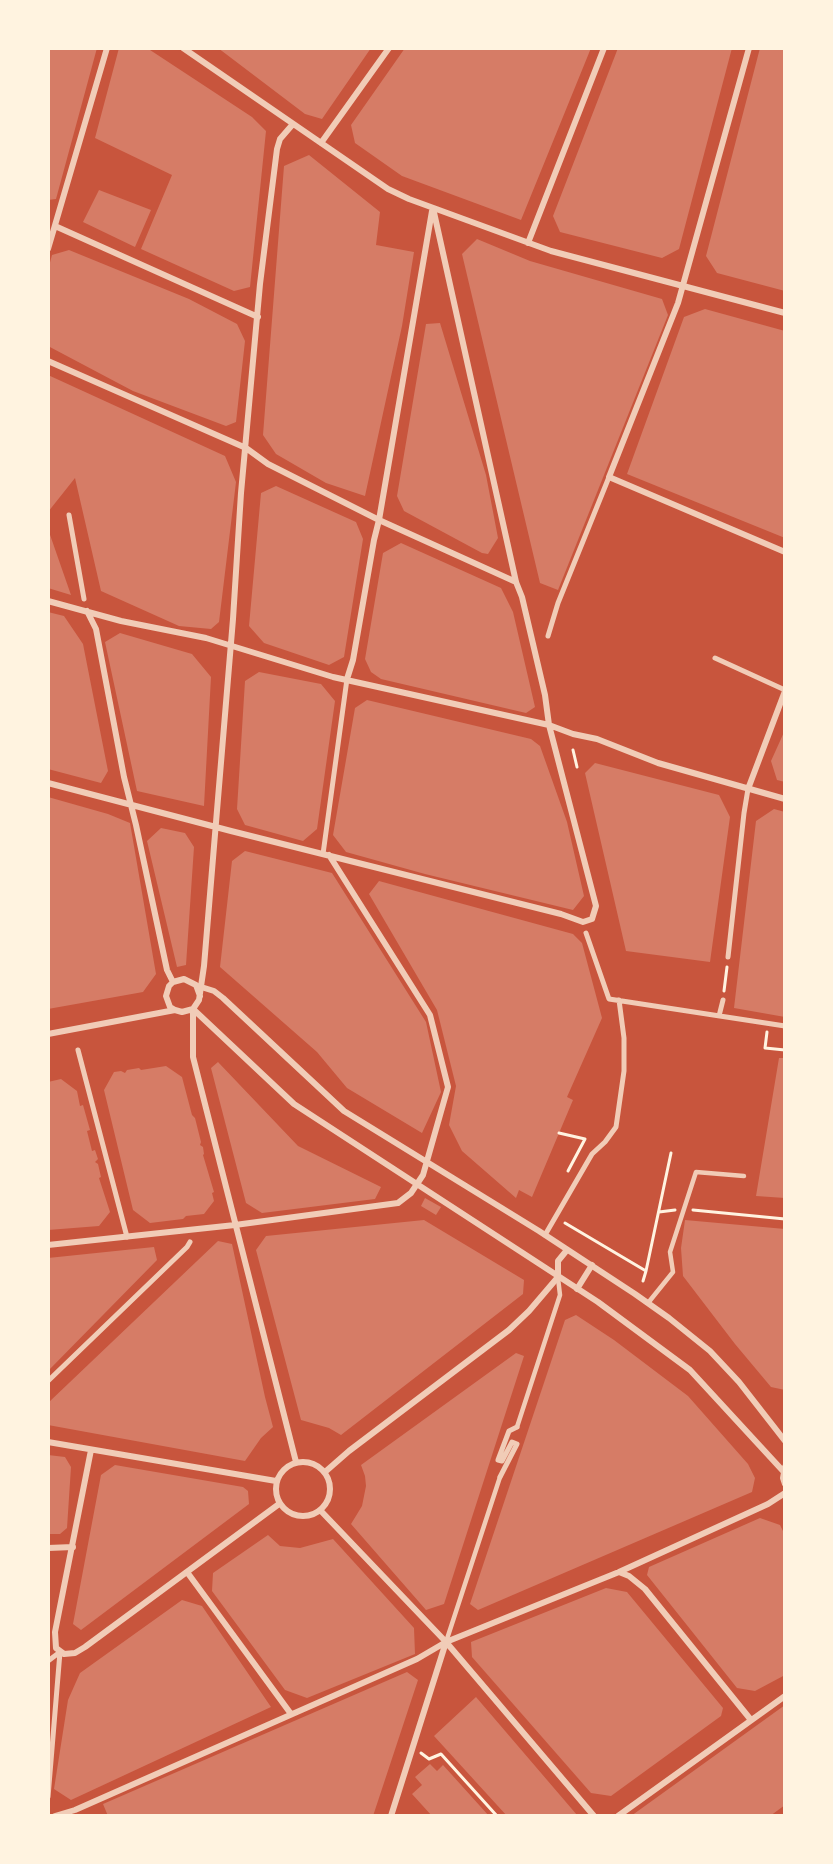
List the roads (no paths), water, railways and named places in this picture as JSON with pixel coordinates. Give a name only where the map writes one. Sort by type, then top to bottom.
[{"type":"street","points":[[48,249],[51,225],[107,48]]},
{"type":"street","points":[[183,48],[388,189],[551,251],[785,313]]},
{"type":"street","points":[[321,143],[390,48]]},
{"type":"street","points":[[528,243],[604,48]]},
{"type":"street","points":[[548,636],[558,603],[684,286],[749,48]]},
{"type":"street","points":[[293,124],[280,139],[277,149],[258,316],[241,492],[215,827],[199,986],[200,996],[193,1009],[182,1012],[170,1007],[166,996],[173,982],[184,979],[199,986],[214,991],[344,1111],[428,1161],[591,1265],[648,1303],[710,1351],[739,1382],[785,1441]]},
{"type":"street","points":[[48,1245],[235,1225],[398,1203],[411,1193],[423,1175],[448,1087],[430,1015],[326,855],[347,679],[353,660],[374,540],[380,520],[433,208]]},
{"type":"street","points":[[48,783],[561,914],[583,922],[592,919],[596,906],[549,725],[541,676],[522,597],[516,582],[433,208]]},
{"type":"street","points":[[51,225],[258,316]]},
{"type":"street","points":[[48,361],[246,448],[268,464],[380,520],[516,582]]},
{"type":"street","points":[[609,477],[785,552]]},
{"type":"street","points":[[69,515],[84,599]]},
{"type":"street","points":[[48,601],[121,621],[206,638],[333,677],[549,725],[573,734],[597,739],[658,763],[785,799]]},
{"type":"street","points":[[87,611],[96,629],[124,777],[166,970],[173,982]]},
{"type":"street","points":[[715,658],[785,691],[748,789],[728,957]]},
{"type":"street","points":[[586,933],[609,999],[785,1026]]},
{"type":"street","points":[[544,1235],[592,1154],[616,1127],[624,1071],[624,1038],[619,1000]]},
{"type":"street","points":[[719,1016],[723,1000]]},
{"type":"street","points":[[193,1009],[195,1068],[296,1462]]},
{"type":"street","points":[[193,1009],[294,1104],[598,1302],[690,1370],[784,1469],[785,1484]]},
{"type":"street","points":[[48,1034],[175,1010]]},
{"type":"street","points":[[78,1050],[127,1237]]},
{"type":"street","points":[[48,1381],[190,1242]]},
{"type":"street","points":[[325,1472],[349,1451],[508,1330],[529,1311],[558,1276],[558,1261],[567,1250]]},
{"type":"street","points":[[577,1289],[591,1265]]},
{"type":"street","points":[[500,1477],[517,1444],[512,1442],[502,1461],[498,1460],[509,1431],[517,1427]]},
{"type":"street","points":[[48,1443],[276,1481]]},
{"type":"street","points":[[91,1450],[55,1632],[55,1644],[60,1652],[67,1655],[75,1653],[279,1504]]},
{"type":"street","points":[[296,1462],[312,1462],[325,1472],[330,1482],[330,1492],[321,1510],[311,1515],[301,1516],[291,1514],[279,1504],[275,1491],[280,1473],[296,1462]]},
{"type":"street","points":[[55,1816],[75,1810],[417,1659],[446,1641],[619,1572],[768,1504],[785,1493]]},
{"type":"street","points":[[321,1510],[446,1641],[594,1816]]},
{"type":"street","points":[[48,1548],[73,1547]]},
{"type":"street","points":[[187,1572],[291,1714]]},
{"type":"street","points":[[619,1572],[629,1576],[645,1589],[751,1720]]},
{"type":"street","points":[[391,1816],[446,1641]]},
{"type":"street","points":[[48,1661],[60,1652]]},
{"type":"street","points":[[48,1797],[60,1652]]},
{"type":"street","points":[[618,1816],[785,1696]]},
{"type":"lane","points":[[648,1303],[673,1272],[670,1252],[696,1172],[744,1176]]},
{"type":"lane","points":[[517,1427],[560,1295],[558,1276]]},
{"type":"lane","points":[[446,1641],[500,1477]]}]
